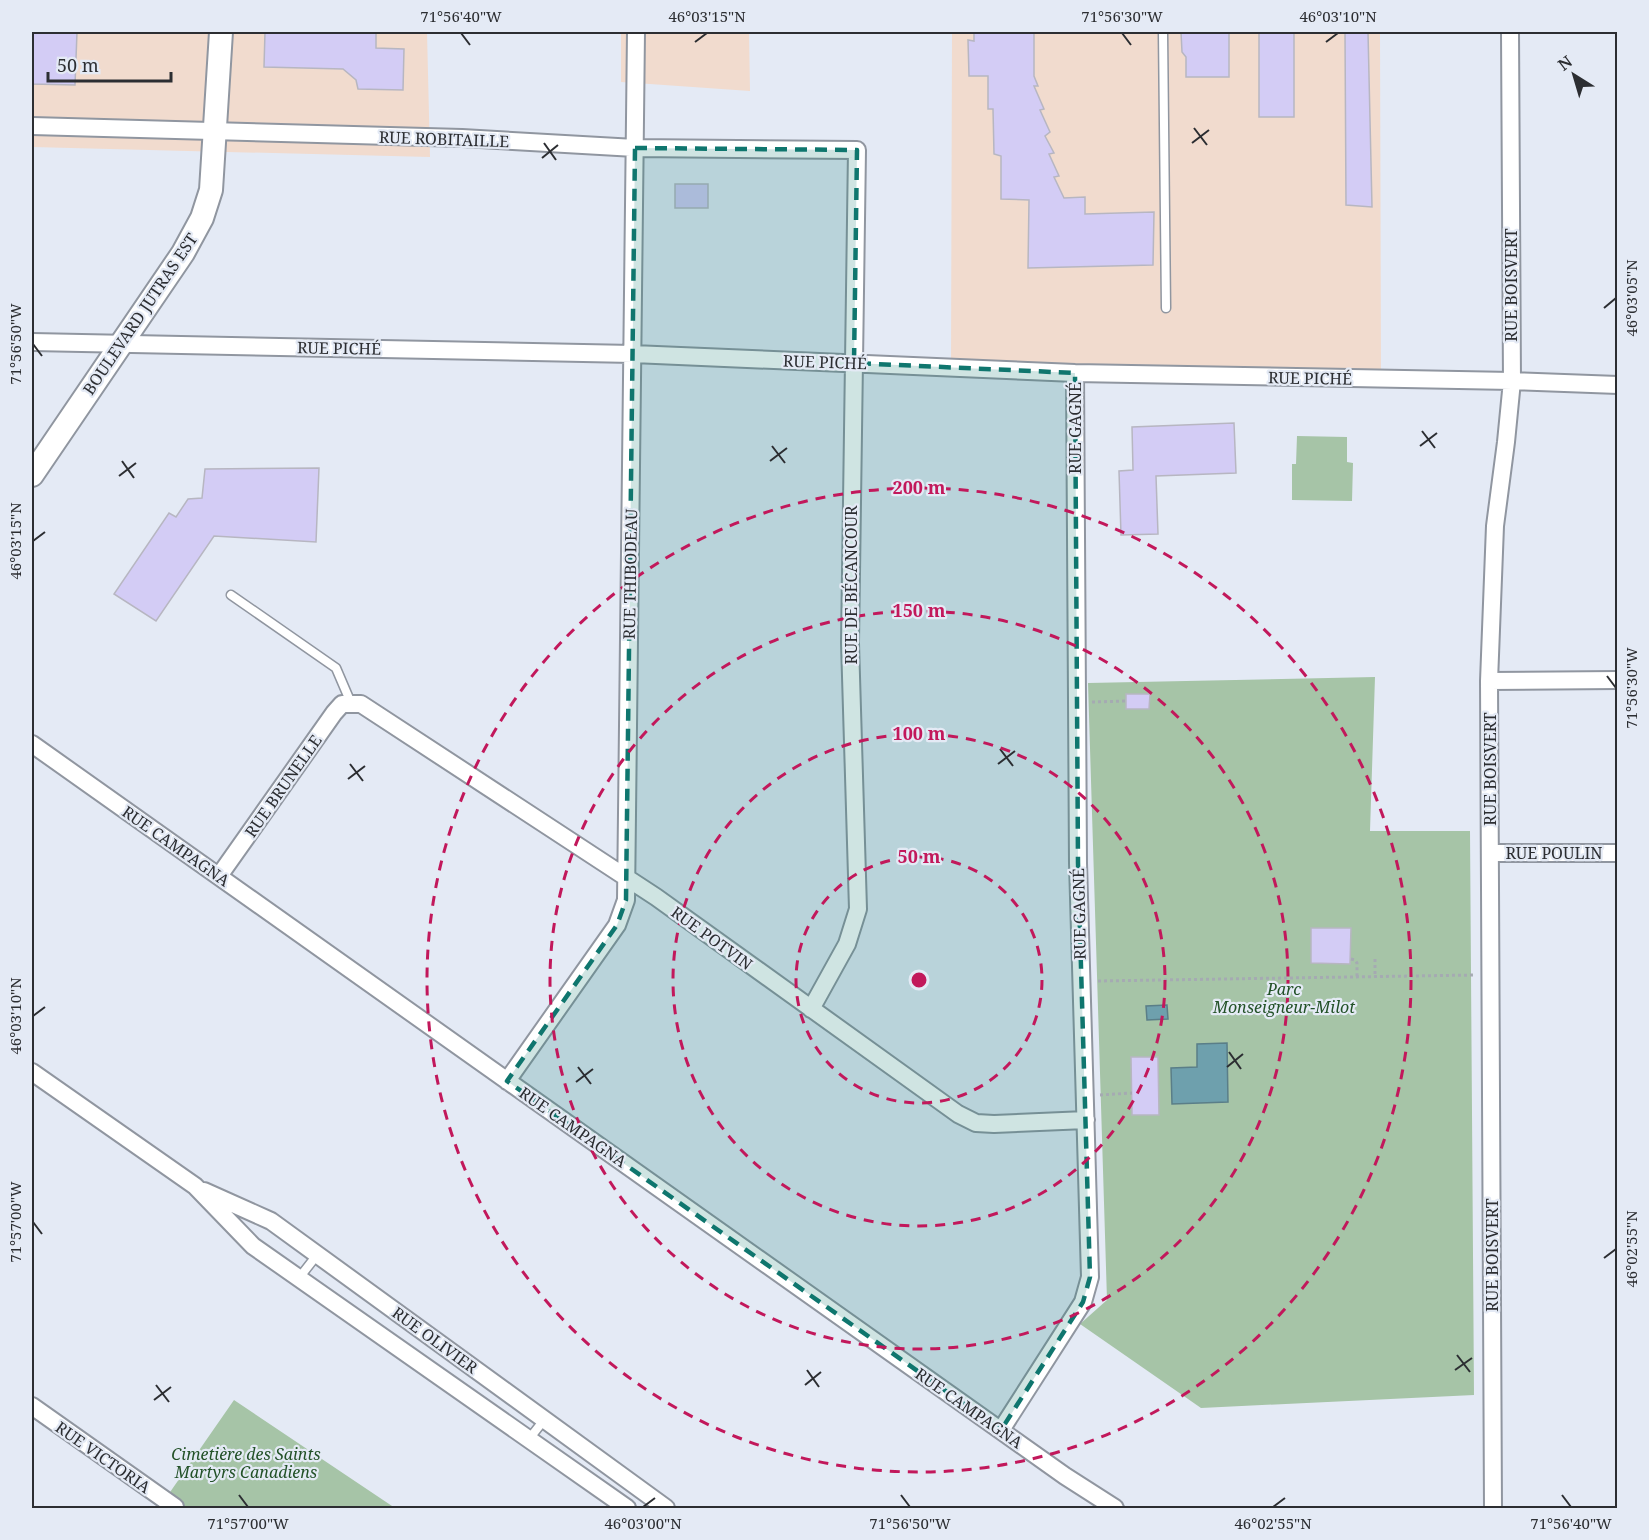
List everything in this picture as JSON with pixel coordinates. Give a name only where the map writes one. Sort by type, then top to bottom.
[{"type":"main road","name":"BOULEVARD JUTRAS EST","points":[[32,475],[183,253],[202,218],[211,190],[221,32]]},
{"type":"street","name":"RUE THIBODEAU","points":[[507,1081],[617,926],[626,900],[636,32]]},
{"type":"street","name":"RUE BOISVERT","points":[[1493,1509],[1489,681],[1495,526],[1512,381],[1510,32]]},
{"type":"street","name":"RUE ROBITAILLE","points":[[32,126],[462,138],[635,148],[857,150]]},
{"type":"street","name":"RUE DE BÉCANCOUR","points":[[811,1009],[847,944],[858,909],[850,643],[857,150]]},
{"type":"street","name":"RUE PICHÉ","points":[[32,342],[633,354],[1075,373],[1617,385]]},
{"type":"street","name":"RUE GAGNÉ","points":[[1001,1430],[1083,1302],[1090,1277],[1081,982],[1075,373]]},
{"type":"street","points":[[1489,681],[1617,680]]},
{"type":"street","name":"RUE POTVIN","points":[[351,703],[362,704],[626,877],[958,1114],[976,1123],[1086,1120]]},
{"type":"street","name":"RUE BRUNELLE","points":[[219,876],[334,713],[342,704],[351,703]]},
{"type":"street","name":"RUE CAMPAGNA","points":[[32,744],[1115,1509]]},
{"type":"street","name":"RUE POULIN","points":[[1490,853],[1617,853]]},
{"type":"street","name":"RUE OLIVIER","points":[[32,1072],[195,1186],[271,1221],[666,1509]]},
{"type":"street","name":"RUE OLIVIER","points":[[195,1186],[253,1246],[627,1509]]},
{"type":"street","name":"RUE VICTORIA","points":[[32,1406],[175,1507]]},
{"type":"lane","points":[[1163,32],[1166,308]]},
{"type":"lane","points":[[231,595],[336,668],[351,703]]},
{"type":"lane","points":[[299,1278],[317,1255]]},
{"type":"lane","points":[[529,1439],[544,1420]]},
{"type":"path","points":[[1077,702],[1126,701]]},
{"type":"path","points":[[1351,959],[1357,963],[1357,977]]},
{"type":"path","points":[[1375,959],[1375,976]]},
{"type":"path","points":[[1081,982],[1491,975]]},
{"type":"path","points":[[1085,1095],[1132,1093]]},
{"type":"highlighted area","points":[[635,148],[857,150],[854,363],[1075,373],[1078,863],[1090,1277],[1083,1302],[1001,1430],[507,1081],[617,925],[626,900]]},
{"type":"shaded area","points":[[32,32],[427,32],[430,157],[32,147]]},
{"type":"shaded area","points":[[621,32],[749,32],[750,91],[621,82]]},
{"type":"shaded area","points":[[952,32],[1380,32],[1381,379],[951,367]]},
{"type":"green space","points":[[1297,436],[1347,437],[1347,462],[1353,463],[1352,501],[1292,500],[1292,464],[1296,464]]},
{"type":"green space","name":"Parc Monseigneur-Milot","points":[[1375,677],[1370,831],[1470,831],[1474,1395],[1201,1408],[1080,1324],[1107,1300],[1088,683]]},
{"type":"green space","name":"Cimetière des Saints Martyrs Canadiens","points":[[234,1400],[395,1508],[159,1508]]},
{"type":"water","points":[[1167,1005],[1168,1019],[1147,1020],[1146,1006]]},
{"type":"water","points":[[1227,1043],[1228,1102],[1172,1104],[1171,1068],[1197,1067],[1197,1044]]},
{"type":"building","points":[[32,32],[77,32],[75,85],[32,84]]},
{"type":"building","points":[[265,32],[376,32],[376,48],[404,49],[403,90],[358,89],[356,80],[343,69],[264,67]]},
{"type":"building","points":[[974,32],[1034,32],[1034,76],[1038,86],[1034,86],[1044,109],[1040,110],[1050,132],[1045,136],[1054,153],[1049,154],[1059,176],[1054,177],[1064,198],[1085,197],[1085,214],[1154,212],[1153,265],[1028,268],[1029,200],[1001,199],[1001,156],[994,154],[993,109],[988,109],[988,76],[969,76],[968,40],[974,41]]},
{"type":"building","points":[[1181,32],[1229,32],[1229,77],[1186,77],[1186,57],[1182,52]]},
{"type":"building","points":[[1259,32],[1294,32],[1294,117],[1259,117]]},
{"type":"building","points":[[1345,32],[1368,32],[1372,207],[1346,205]]},
{"type":"building","points":[[675,184],[708,184],[708,208],[675,208]]},
{"type":"building","points":[[1234,423],[1236,473],[1156,476],[1158,534],[1121,535],[1119,471],[1133,470],[1132,427]]},
{"type":"building","points":[[319,468],[316,542],[214,536],[156,621],[114,594],[169,513],[176,517],[188,499],[202,498],[205,469]]},
{"type":"building","points":[[1126,694],[1150,694],[1149,709],[1126,709]]},
{"type":"building","points":[[1311,928],[1351,928],[1350,964],[1311,963]]},
{"type":"building","points":[[1131,1057],[1158,1057],[1159,1115],[1132,1115]]}]
